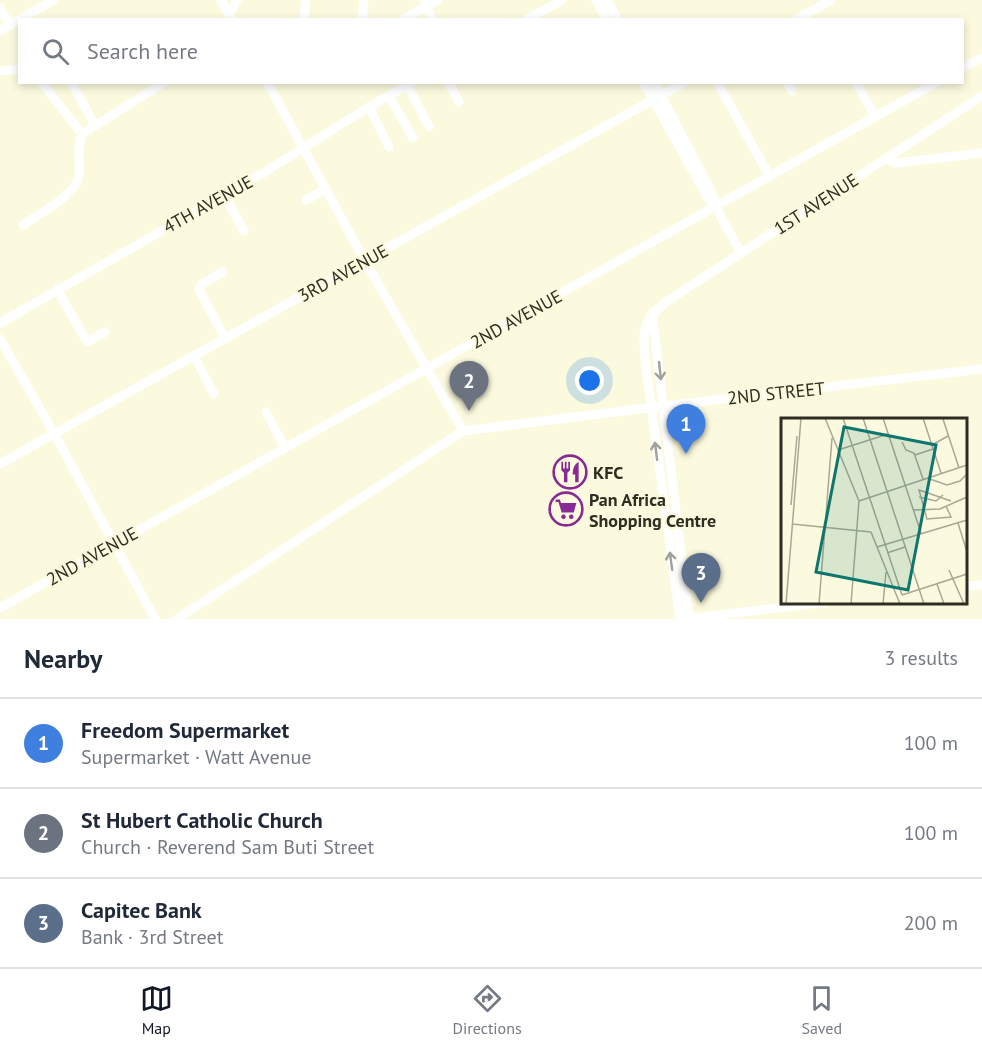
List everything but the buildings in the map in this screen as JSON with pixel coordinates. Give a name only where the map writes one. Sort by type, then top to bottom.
[{"type":"street","points":[[35,16],[53,0]]},
{"type":"street","points":[[221,0],[230,17]]},
{"type":"street","points":[[230,17],[237,0]]},
{"type":"street","points":[[304,18],[306,0]]},
{"type":"street","points":[[362,18],[364,0]]},
{"type":"street","points":[[405,18],[425,3],[438,0]]},
{"type":"street","points":[[530,18],[562,0]]},
{"type":"street","points":[[596,0],[606,18]]},
{"type":"street","points":[[607,0],[617,18]]},
{"type":"street","points":[[800,18],[831,0]]},
{"type":"street","points":[[425,3],[431,18]]},
{"type":"street","points":[[0,8],[10,25]]},
{"type":"street","points":[[0,31],[18,22]]},
{"type":"street","points":[[964,67],[982,57]]},
{"type":"street","points":[[0,71],[18,69]]},
{"type":"street","points":[[43,84],[82,134]]},
{"type":"street","points":[[72,84],[95,125]]},
{"type":"street","points":[[23,225],[72,191],[79,178],[78,142],[82,134],[162,84]]},
{"type":"street","points":[[177,619],[463,432],[365,261],[268,84]]},
{"type":"street","points":[[411,84],[429,127]]},
{"type":"street","name":"4TH AVENUE","points":[[0,322],[224,195],[411,84]]},
{"type":"street","points":[[449,84],[459,102]]},
{"type":"street","points":[[645,84],[657,98],[741,253]]},
{"type":"street","points":[[654,84],[657,98]]},
{"type":"street","name":"3RD AVENUE","points":[[0,464],[682,84]]},
{"type":"street","points":[[718,84],[770,177]]},
{"type":"street","points":[[857,84],[875,117]]},
{"type":"street","name":"2ND AVENUE","points":[[0,608],[933,84]]},
{"type":"street","points":[[389,96],[413,138]]},
{"type":"street","name":"1ST AVENUE","points":[[652,314],[741,253],[982,96]]},
{"type":"street","points":[[369,107],[390,147]]},
{"type":"street","points":[[885,159],[897,163],[982,153]]},
{"type":"street","points":[[306,200],[325,189]]},
{"type":"street","points":[[224,195],[244,231]]},
{"type":"street","points":[[223,272],[202,284],[199,290],[225,338]]},
{"type":"street","points":[[57,289],[87,342],[105,332]]},
{"type":"street","points":[[652,314],[689,619]]},
{"type":"street","points":[[652,314],[646,323],[643,340],[650,408],[681,619],[819,604]]},
{"type":"street","points":[[0,339],[155,619]]},
{"type":"street","points":[[194,356],[214,394]]},
{"type":"street","name":"2ND STREET","points":[[463,432],[982,369]]},
{"type":"street","points":[[266,412],[285,448]]},
{"type":"street","points":[[967,586],[982,585]]},
{"type":"place","name":"St Hubert Catholic Church","points":[[469,411]]},
{"type":"place","name":"Freedom Supermarket","points":[[686,454]]},
{"type":"place","name":"KFC","points":[[570,472]]},
{"type":"place","name":"Pan Africa Shopping Centre","points":[[566,509]]},
{"type":"place","name":"Capitec Bank","points":[[701,603]]}]
